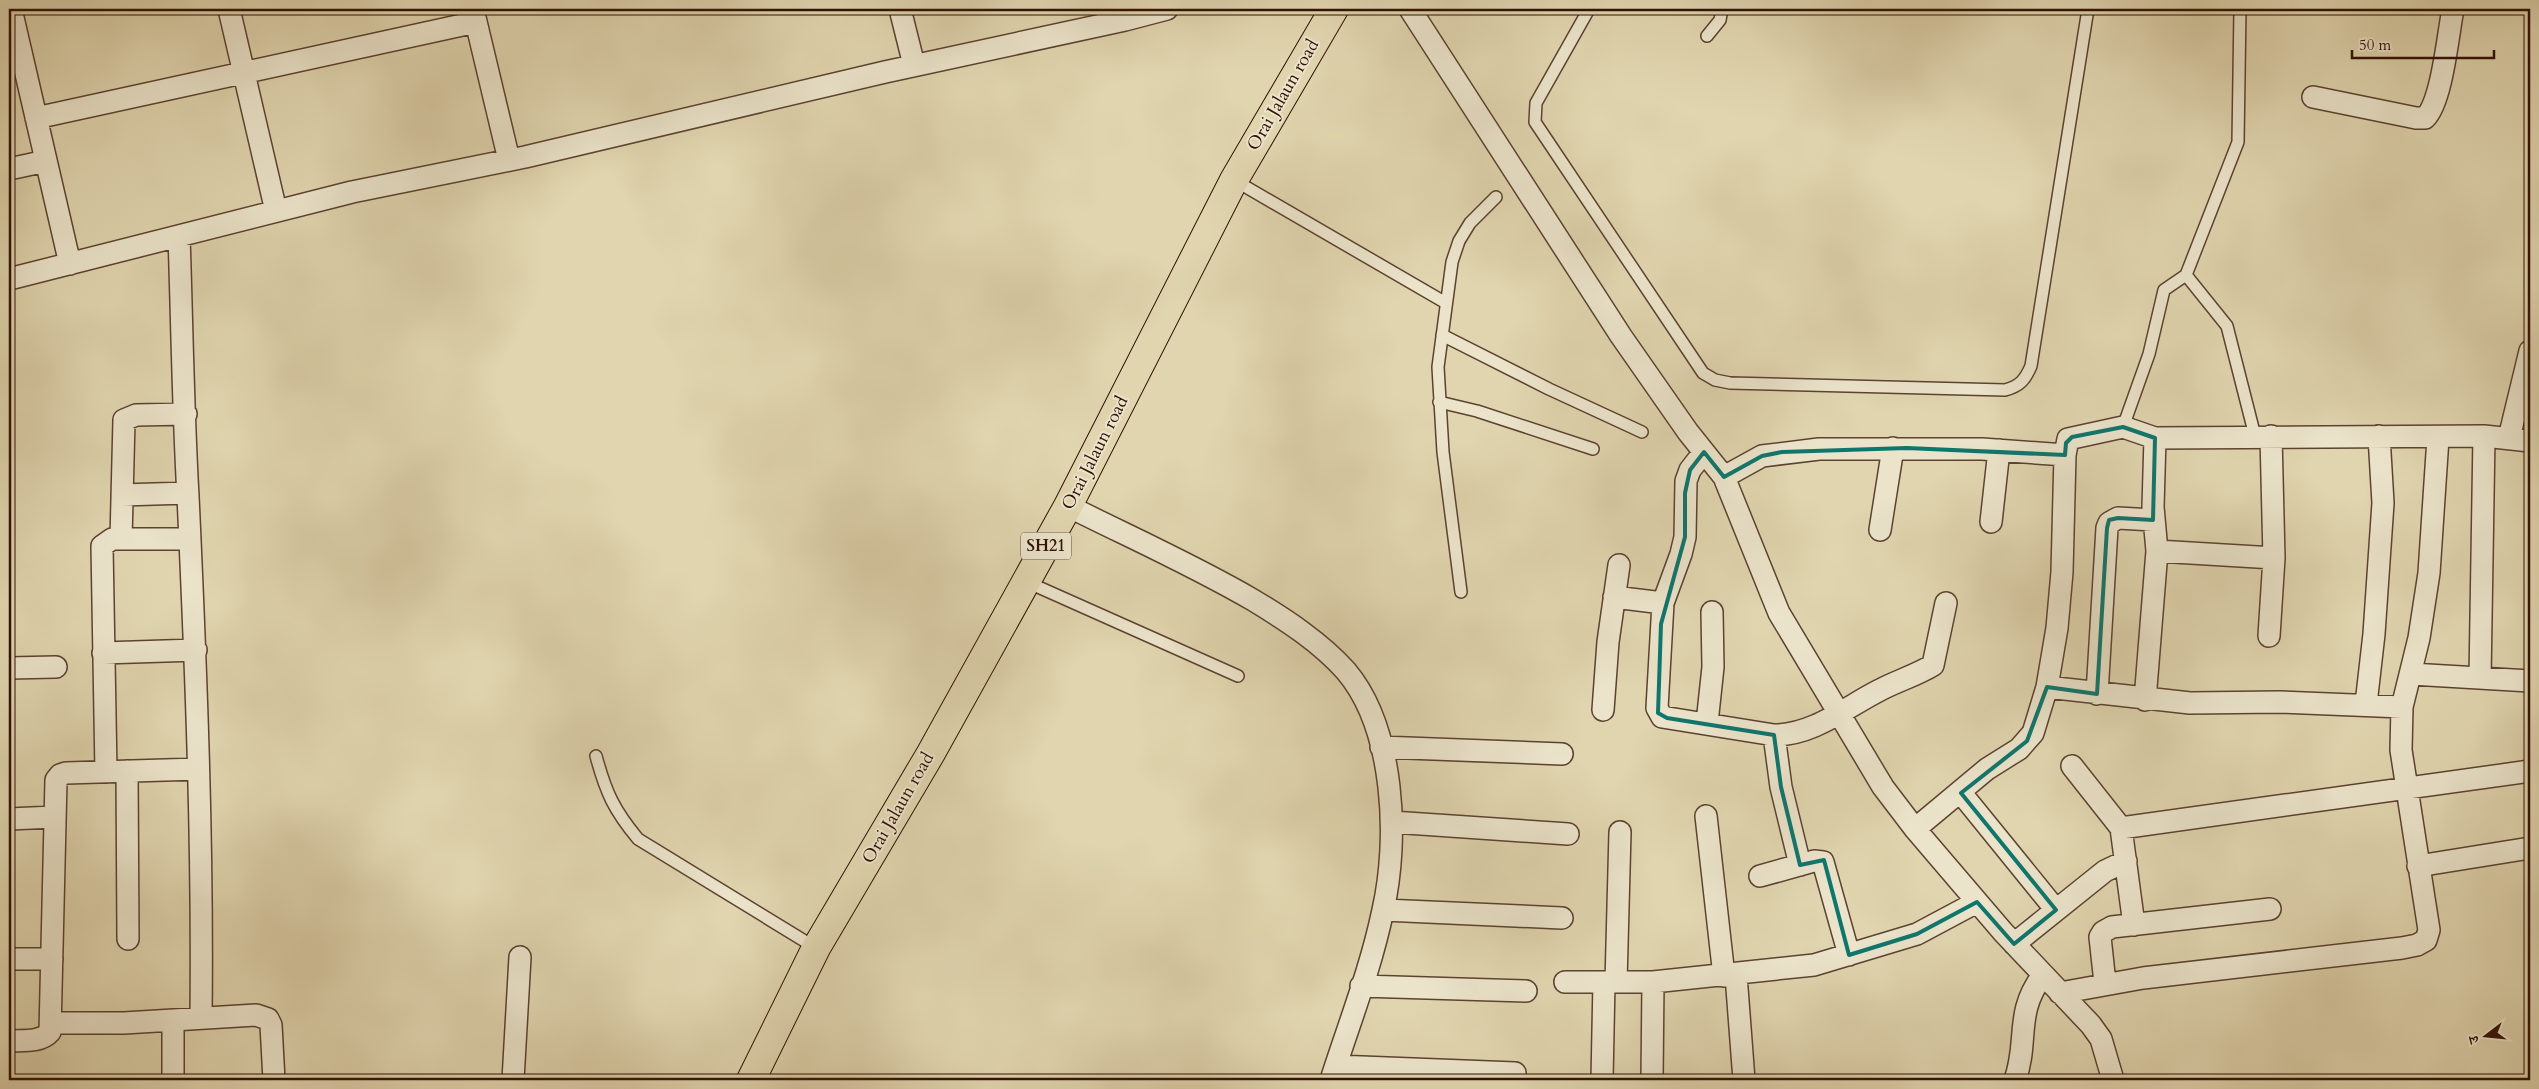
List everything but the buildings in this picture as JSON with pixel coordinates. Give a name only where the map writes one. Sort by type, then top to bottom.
[{"type":"main road","name":"Orai Jalaun road","points":[[751,1080],[816,948],[931,752],[1068,506],[1234,180],[1334,9]]},
{"type":"street","points":[[11,9],[70,264]]},
{"type":"street","points":[[229,9],[276,211]]},
{"type":"street","points":[[900,9],[914,65]]},
{"type":"street","points":[[9,279],[352,192],[509,160],[914,65],[1125,20],[1167,9]]},
{"type":"street","points":[[1410,9],[1616,328],[1704,452],[1724,477],[1779,613],[1883,787],[1914,829],[1977,902],[2091,1025],[2101,1039],[2113,1080]]},
{"type":"street","points":[[2313,97],[2416,118],[2425,118],[2430,114],[2436,99],[2453,9]]},
{"type":"street","points":[[36,118],[474,16],[509,160]]},
{"type":"street","points":[[9,169],[46,161]]},
{"type":"street","points":[[179,236],[187,494],[196,650],[202,896],[201,1018]]},
{"type":"street","points":[[2509,438],[2530,351]]},
{"type":"street","points":[[121,539],[124,420],[136,414],[186,414]]},
{"type":"street","points":[[1914,829],[1987,769],[2019,749],[2033,733],[2047,687],[2057,628],[2062,572],[2066,443],[2072,437],[2123,427],[2156,438],[2379,436],[2438,438],[2484,436],[2530,441]]},
{"type":"street","points":[[2263,436],[2274,558],[2268,636]]},
{"type":"street","points":[[2366,704],[2382,511],[2379,436]]},
{"type":"street","points":[[2480,678],[2484,436]]},
{"type":"street","points":[[2145,700],[2158,551],[2153,520],[2156,438]]},
{"type":"street","points":[[2060,993],[2106,984],[2417,945],[2426,940],[2429,930],[2401,750],[2402,707],[2419,638],[2429,573],[2438,438]]},
{"type":"street","points":[[1880,530],[1893,448]]},
{"type":"street","points":[[1724,477],[1762,456],[1782,452],[1819,449],[1999,450],[2065,456]]},
{"type":"street","points":[[1991,522],[1999,450]]},
{"type":"street","points":[[1704,452],[1690,470],[1686,481],[1685,537],[1664,603],[1656,708],[1658,713],[1667,718],[1774,735],[1789,735],[1805,731],[1933,665],[1946,603]]},
{"type":"street","points":[[122,495],[187,494]]},
{"type":"street","points":[[1068,506],[1214,577],[1279,616],[1321,646],[1347,672],[1367,706],[1381,747],[1392,804],[1392,844],[1384,910],[1334,1073],[1515,1073]]},
{"type":"street","points":[[2097,694],[2108,523],[2118,518],[2153,520]]},
{"type":"street","points":[[128,939],[116,771],[103,654],[101,551],[106,542],[121,539],[190,539]]},
{"type":"street","points":[[2158,551],[2274,558]]},
{"type":"street","points":[[1603,710],[1614,597],[1619,566]]},
{"type":"street","points":[[1614,597],[1664,603]]},
{"type":"street","points":[[1706,723],[1713,667],[1712,612]]},
{"type":"street","points":[[103,654],[196,650]]},
{"type":"street","points":[[9,668],[56,667]]},
{"type":"street","points":[[2411,674],[2530,681]]},
{"type":"street","points":[[2047,687],[2145,700],[2190,703],[2280,702],[2366,704],[2402,707]]},
{"type":"street","points":[[1774,735],[1780,787],[1800,865]]},
{"type":"street","points":[[1381,747],[1562,754]]},
{"type":"street","points":[[2072,766],[2121,828],[2134,924]]},
{"type":"street","points":[[9,1041],[37,1040],[46,1037],[50,1032],[52,1023],[56,780],[66,772],[198,770]]},
{"type":"street","points":[[2121,828],[2530,771]]},
{"type":"street","points":[[1960,793],[2056,910]]},
{"type":"street","points":[[1706,816],[1744,1080]]},
{"type":"street","points":[[9,819],[54,817]]},
{"type":"street","points":[[1392,822],[1568,834]]},
{"type":"street","points":[[1602,1080],[1620,832]]},
{"type":"street","points":[[2418,866],[2530,848]]},
{"type":"street","points":[[1760,876],[1819,861],[1825,866],[1849,955]]},
{"type":"street","points":[[2014,944],[2105,871],[2126,861]]},
{"type":"street","points":[[1564,982],[1653,982],[1814,965],[1918,934],[1977,902]]},
{"type":"street","points":[[2106,984],[2100,938],[2103,932],[2112,927],[2270,909]]},
{"type":"street","points":[[1384,910],[1562,918]]},
{"type":"street","points":[[513,1080],[520,957]]},
{"type":"street","points":[[9,959],[52,959]]},
{"type":"street","points":[[2015,1080],[2024,1014],[2034,988],[2044,975]]},
{"type":"street","points":[[1652,1080],[1653,982]]},
{"type":"street","points":[[1361,986],[1526,991]]},
{"type":"street","points":[[52,1023],[174,1020],[256,1015],[268,1019],[271,1025],[274,1080]]},
{"type":"street","points":[[173,1080],[174,1020]]},
{"type":"lane","points":[[1589,9],[1536,103],[1535,122],[1562,165],[1703,372],[1715,380],[1730,383],[2005,390],[2018,386],[2026,378],[2031,366],[2088,9]]},
{"type":"lane","points":[[1707,36],[1720,20],[1722,9]]},
{"type":"lane","points":[[2123,427],[2150,354],[2164,290],[2186,275],[2238,142],[2240,9]]},
{"type":"lane","points":[[1234,180],[1446,303]]},
{"type":"lane","points":[[1461,592],[1442,452],[1438,367],[1452,262],[1459,241],[1470,223],[1496,197]]},
{"type":"lane","points":[[2186,275],[2227,326],[2263,436]]},
{"type":"lane","points":[[1442,335],[1642,432]]},
{"type":"lane","points":[[1439,402],[1477,411],[1593,449]]},
{"type":"lane","points":[[1027,582],[1238,676]]},
{"type":"lane","points":[[596,756],[605,790],[618,815],[638,839],[816,948]]},
{"type":"highlighted area","points":[[2123,427],[2155,438],[2153,520],[2118,518],[2109,520],[2107,528],[2097,694],[2047,687],[2027,741],[1961,793],[2056,910],[2014,944],[1977,902],[1917,934],[1849,955],[1824,860],[1800,865],[1781,787],[1774,735],[1667,718],[1658,713],[1661,624],[1685,537],[1685,493],[1690,470],[1704,452],[1724,477],[1762,456],[1782,452],[1907,448],[2065,455],[2066,443],[2072,437]]}]
